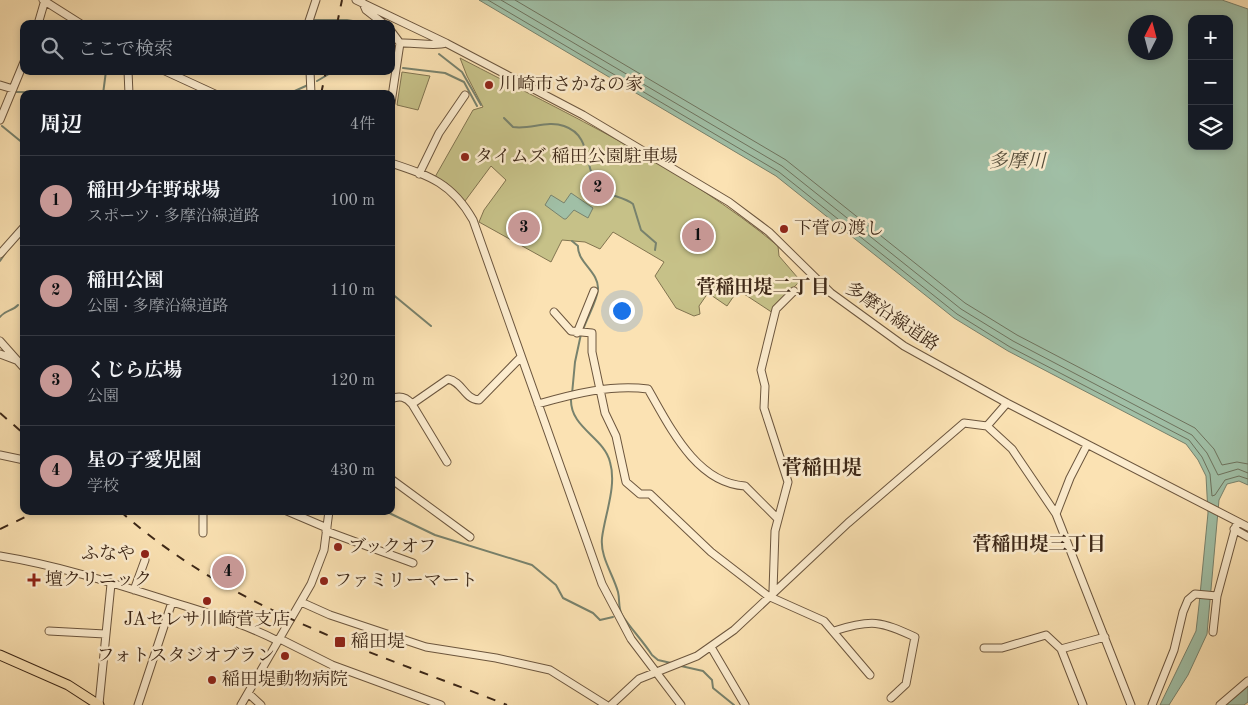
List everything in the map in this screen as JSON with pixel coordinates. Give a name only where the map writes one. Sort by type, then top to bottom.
[{"type":"main road","points":[[0,655],[68,685],[99,705]]},
{"type":"street","points":[[39,20],[44,0],[75,20]]},
{"type":"street","points":[[309,20],[316,0]]},
{"type":"street","points":[[360,2],[366,10],[379,20]]},
{"type":"street","name":"多摩沿線道路","points":[[360,2],[446,43],[583,115],[729,202],[755,220],[831,293],[863,319],[904,346],[1007,403],[1248,527]]},
{"type":"street","points":[[393,90],[400,43],[395,36]]},
{"type":"street","points":[[400,43],[417,42],[438,45],[446,43]]},
{"type":"street","points":[[0,120],[20,72]]},
{"type":"street","points":[[128,75],[129,90]]},
{"type":"street","points":[[174,75],[206,90]]},
{"type":"street","points":[[310,75],[311,90]]},
{"type":"street","points":[[0,85],[13,89]]},
{"type":"street","points":[[419,174],[439,134],[464,95]]},
{"type":"street","points":[[395,165],[446,186],[464,204],[473,220],[602,584],[619,620],[654,671],[681,705]]},
{"type":"street","points":[[0,254],[20,231]]},
{"type":"street","points":[[0,239],[9,242]]},
{"type":"street","points":[[580,333],[594,291]]},
{"type":"street","points":[[771,594],[773,550],[778,519],[788,482],[764,408],[765,386],[761,370],[776,309],[794,291]]},
{"type":"street","points":[[554,312],[571,331],[592,333],[592,352],[602,391],[605,413],[616,436],[626,482],[640,494],[650,494],[711,552],[771,594],[824,620],[870,674]]},
{"type":"street","points":[[0,341],[20,361]]},
{"type":"street","points":[[0,354],[20,361]]},
{"type":"street","points":[[412,404],[448,379],[457,382],[471,398],[480,400],[522,357]]},
{"type":"street","points":[[538,404],[571,395],[628,386],[648,389],[694,461],[730,485],[745,486],[778,519]]},
{"type":"street","points":[[395,398],[399,396],[405,398],[412,404],[447,462]]},
{"type":"street","points":[[987,426],[1007,403]]},
{"type":"street","points":[[611,705],[639,679],[654,671],[697,656],[734,630],[771,594],[964,423],[987,426],[1020,458],[1056,514],[1106,637],[1130,705]]},
{"type":"street","points":[[1056,514],[1070,478],[1087,445]]},
{"type":"street","points":[[0,454],[20,459]]},
{"type":"street","points":[[395,482],[470,537]]},
{"type":"street","points":[[203,515],[203,533]]},
{"type":"street","points":[[295,515],[327,530],[413,563]]},
{"type":"street","points":[[241,705],[301,602],[321,560],[329,515]]},
{"type":"street","points":[[1213,632],[1217,596],[1234,529],[1234,520]]},
{"type":"street","points":[[1234,529],[1248,537]]},
{"type":"street","points":[[0,556],[34,562],[134,590],[247,625],[332,664],[441,705]]},
{"type":"street","points":[[134,590],[145,560]]},
{"type":"street","points":[[99,705],[111,584]]},
{"type":"street","points":[[1152,705],[1174,650],[1183,612],[1188,600],[1195,594],[1217,596]]},
{"type":"street","points":[[138,705],[172,602]]},
{"type":"street","points":[[301,602],[330,615],[426,647],[496,658],[550,670],[606,705]]},
{"type":"street","points":[[834,631],[870,622],[890,626],[915,637],[906,684],[892,698]]},
{"type":"street","points":[[49,631],[105,634]]},
{"type":"street","points":[[984,648],[1002,648],[1046,635],[1061,649],[1083,705]]},
{"type":"street","points":[[1061,649],[1106,637]]},
{"type":"street","points":[[711,647],[745,705]]},
{"type":"street","points":[[1220,705],[1248,681]]},
{"type":"street","points":[[248,693],[261,705]]},
{"type":"shaded area","points":[[460,58],[624,144],[704,191],[778,246],[779,256],[798,278],[799,282],[774,308],[773,313],[738,290],[727,306],[708,293],[699,306],[700,314],[694,316],[676,308],[655,276],[664,262],[613,232],[600,249],[585,242],[562,240],[551,262],[479,222],[484,210],[506,180],[491,166],[465,201],[448,184],[435,177],[473,110],[483,107]]},
{"type":"shaded area","points":[[402,72],[430,76],[418,110],[397,105]]},
{"type":"water","name":"多摩川","points":[[479,0],[1222,0],[1248,9],[1248,485],[1239,481],[1227,484],[1219,500],[1207,634],[1188,675],[1169,705],[1160,705],[1196,631],[1208,513],[1206,476],[1198,460],[1186,444],[1008,351],[954,318],[776,176]]},
{"type":"water","points":[[571,193],[593,208],[588,218],[574,210],[564,219],[545,205],[551,195],[564,203]]},
{"type":"water","points":[[1248,686],[1248,702],[1244,705],[1226,705]]},
{"type":"waterway","points":[[313,20],[347,20]]},
{"type":"waterway","points":[[439,54],[462,72],[481,105]]},
{"type":"waterway","points":[[403,68],[445,73],[464,82],[477,106]]},
{"type":"waterway","points":[[104,90],[105,75]]},
{"type":"waterway","points":[[317,81],[327,75]]},
{"type":"waterway","points":[[297,90],[308,85]]},
{"type":"waterway","points":[[16,92],[20,92]]},
{"type":"waterway","points":[[504,118],[513,127],[558,124],[573,130],[579,136],[586,150],[592,176],[596,184],[608,194],[633,204],[641,230],[656,243],[655,250]]},
{"type":"waterway","points":[[2,126],[20,141]]},
{"type":"waterway","points":[[601,190],[602,199]]},
{"type":"waterway","points":[[572,241],[578,246],[581,257],[595,277],[598,289],[596,299],[583,330]]},
{"type":"waterway","points":[[0,261],[6,252]]},
{"type":"waterway","points":[[395,296],[431,326]]},
{"type":"waterway","points":[[0,317],[18,305]]},
{"type":"waterway","points":[[572,394],[575,362],[581,334]]},
{"type":"waterway","points":[[571,399],[572,409],[576,418],[607,453],[610,462],[612,481],[602,545],[605,559],[618,592],[621,612],[652,655],[658,660],[671,663]]},
{"type":"waterway","points":[[393,515],[435,535],[532,565],[556,585],[563,598],[593,613],[600,620],[613,617]]},
{"type":"waterway","points":[[681,666],[703,671],[712,680],[713,688],[734,705]]},
{"type":"railway","points":[[338,20],[342,0]]},
{"type":"railway","points":[[322,90],[325,75]]},
{"type":"railway","points":[[0,413],[20,430]]},
{"type":"railway","points":[[0,529],[30,515]]},
{"type":"railway","points":[[125,515],[163,546],[255,602],[354,646],[507,705]]},
{"type":"place","name":"川崎市さかなの家","points":[[489,85]]},
{"type":"place","name":"タイムズ 稲田公園駐車場","points":[[465,157]]},
{"type":"place","name":"稲田公園","points":[[598,188]]},
{"type":"place","name":"くじら広場","points":[[524,228]]},
{"type":"place","name":"下菅の渡し","points":[[784,229]]},
{"type":"place","name":"稲田少年野球場","points":[[698,236]]},
{"type":"place","name":"ブックオフ","points":[[338,547]]},
{"type":"place","name":"ふなや","points":[[145,554]]},
{"type":"place","name":"星の子愛児園","points":[[228,572]]},
{"type":"place","name":"壇クリニック","points":[[34,580]]},
{"type":"place","name":"ファミリーマート","points":[[324,581]]},
{"type":"place","name":"JAセレサ川崎菅支店","points":[[207,601]]},
{"type":"place","name":"稲田堤","points":[[340,642]]},
{"type":"place","name":"フォトスタジオブラン","points":[[285,656]]},
{"type":"place","name":"稲田堤動物病院","points":[[212,680]]},
{"type":"district","name":"菅稲田堤二丁目","points":[[763,288]]},
{"type":"district","name":"菅稲田堤","points":[[822,469]]},
{"type":"district","name":"菅稲田堤三丁目","points":[[1039,545]]}]
